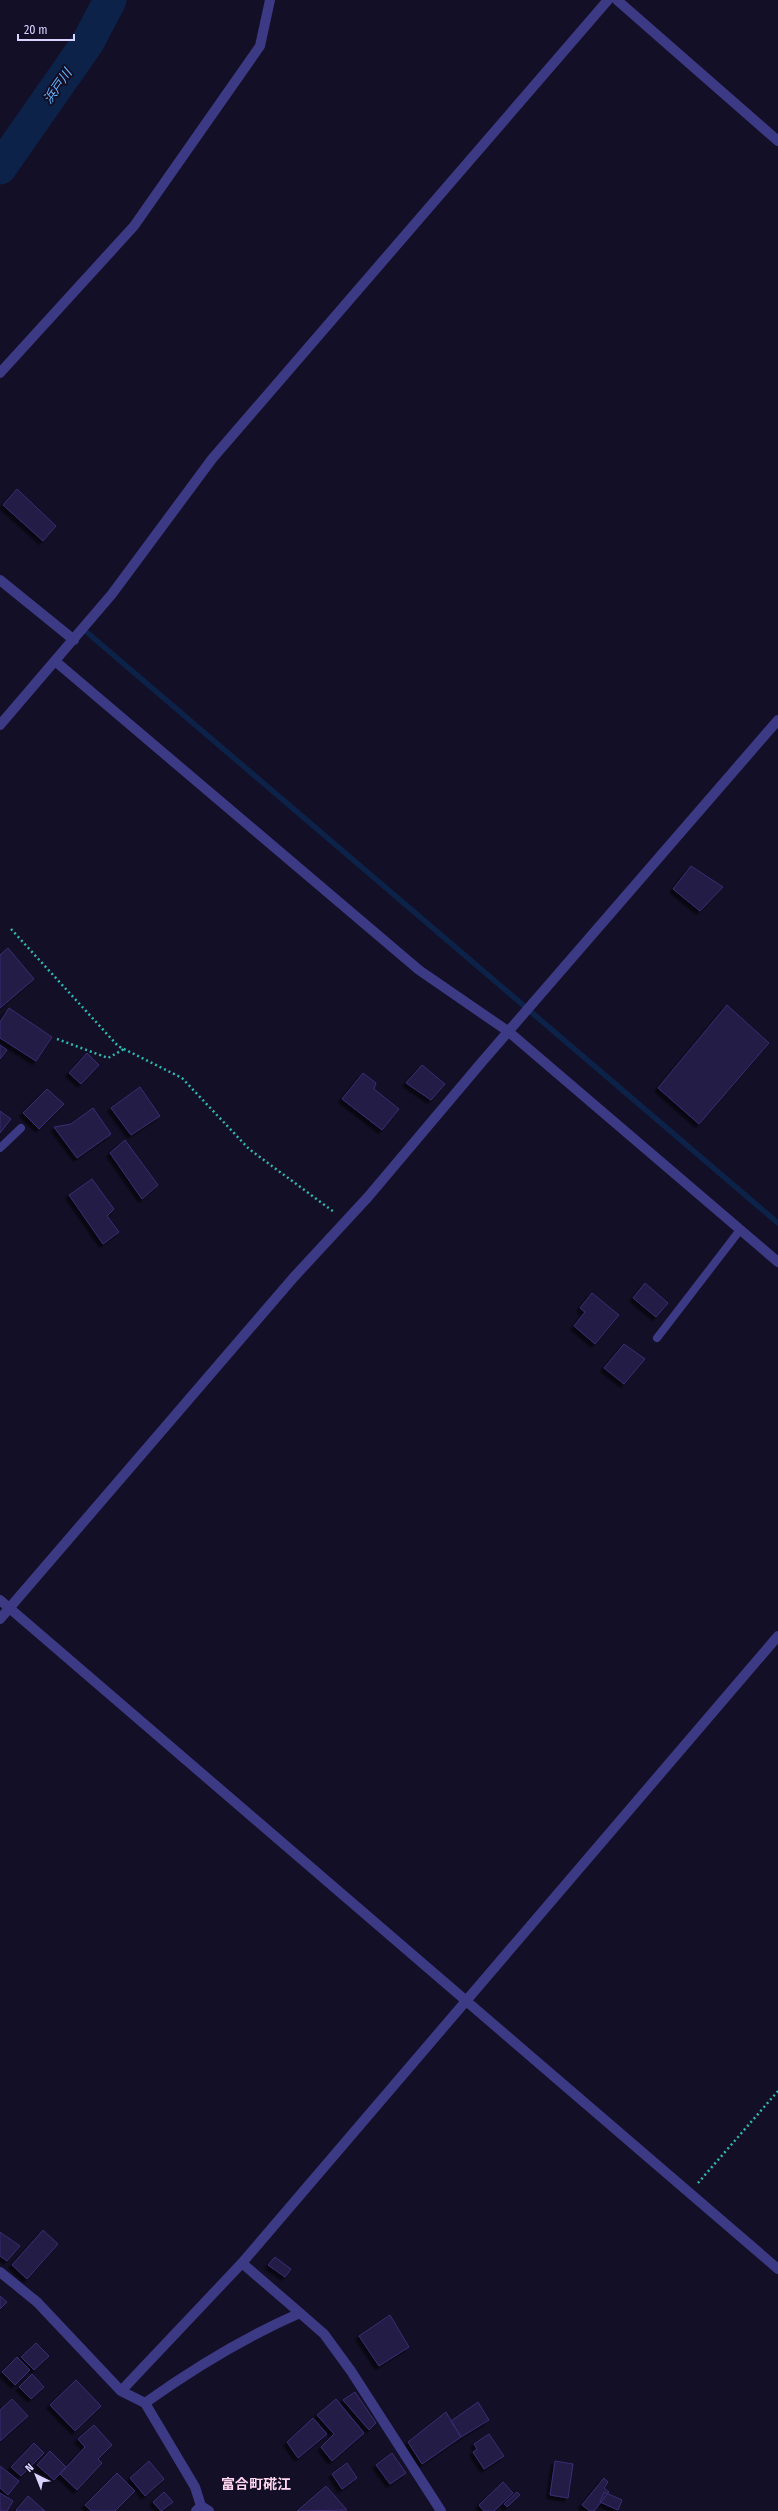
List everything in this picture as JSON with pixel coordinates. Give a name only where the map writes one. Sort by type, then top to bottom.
[{"type":"street","points":[[0,373],[134,226],[260,46],[270,0]]},
{"type":"street","points":[[0,725],[108,600],[212,459],[608,0]]},
{"type":"street","points":[[617,0],[778,141]]},
{"type":"street","points":[[0,580],[74,640]]},
{"type":"street","points":[[55,662],[419,970],[509,1032],[778,1262]]},
{"type":"street","points":[[0,1619],[294,1277],[346,1220],[778,720]]},
{"type":"street","points":[[0,1600],[10,1607],[778,2269]]},
{"type":"street","points":[[121,2391],[242,2263],[465,1999],[778,1636]]},
{"type":"street","points":[[242,2263],[324,2334],[351,2371],[441,2511]]},
{"type":"street","points":[[0,2272],[37,2302],[121,2391],[145,2403],[195,2487],[202,2509]]},
{"type":"street","points":[[145,2403],[191,2371],[264,2329],[300,2313]]},
{"type":"lane","points":[[0,1148],[21,1128]]},
{"type":"lane","points":[[657,1338],[740,1230]]},
{"type":"path","points":[[11,929],[70,991],[105,1034],[124,1049],[182,1078],[248,1149],[346,1220]]},
{"type":"path","points":[[58,1039],[108,1058],[124,1049]]},
{"type":"path","points":[[690,2193],[778,2091]]},
{"type":"building","points":[[17,489],[56,526],[43,541],[3,505]]},
{"type":"building","points":[[691,866],[723,887],[700,911],[673,889]]},
{"type":"building","points":[[8,948],[34,979],[0,1008],[0,955]]},
{"type":"building","points":[[727,1005],[769,1043],[699,1124],[658,1088]]},
{"type":"building","points":[[9,1008],[52,1037],[36,1061],[0,1038],[0,1022]]},
{"type":"building","points":[[0,1045],[7,1050],[0,1059]]},
{"type":"building","points":[[87,1053],[99,1065],[81,1084],[69,1073]]},
{"type":"building","points":[[422,1065],[445,1084],[431,1100],[406,1083]]},
{"type":"building","points":[[363,1073],[376,1083],[374,1089],[399,1109],[382,1130],[342,1099]]},
{"type":"building","points":[[140,1087],[160,1116],[131,1135],[111,1108]]},
{"type":"building","points":[[47,1089],[64,1104],[39,1129],[23,1113]]},
{"type":"building","points":[[93,1108],[111,1134],[77,1158],[54,1127],[71,1124]]},
{"type":"building","points":[[0,1111],[11,1119],[0,1133]]},
{"type":"building","points":[[125,1140],[158,1185],[142,1199],[110,1153]]},
{"type":"building","points":[[92,1179],[114,1209],[107,1216],[119,1232],[103,1244],[69,1195]]},
{"type":"building","points":[[645,1283],[668,1303],[656,1317],[633,1298]]},
{"type":"building","points":[[592,1293],[619,1315],[595,1344],[574,1326],[585,1312],[580,1308]]},
{"type":"building","points":[[624,1344],[645,1359],[624,1384],[604,1368]]},
{"type":"building","points":[[43,2230],[58,2244],[27,2279],[12,2265]]},
{"type":"building","points":[[0,2232],[20,2246],[7,2261],[0,2256]]},
{"type":"building","points":[[275,2257],[291,2269],[285,2277],[268,2265]]},
{"type":"building","points":[[0,2296],[7,2302],[0,2309]]},
{"type":"building","points":[[390,2315],[409,2347],[379,2366],[359,2336]]},
{"type":"building","points":[[36,2343],[49,2356],[34,2370],[21,2357]]},
{"type":"building","points":[[17,2357],[30,2370],[15,2385],[2,2372]]},
{"type":"building","points":[[32,2374],[44,2387],[31,2399],[19,2387]]},
{"type":"building","points":[[76,2380],[101,2406],[75,2431],[50,2405]]},
{"type":"building","points":[[355,2392],[376,2423],[369,2430],[343,2400]]},
{"type":"building","points":[[12,2399],[28,2416],[0,2441],[0,2410]]},
{"type":"building","points":[[336,2399],[364,2433],[332,2461],[321,2447],[334,2434],[317,2415]]},
{"type":"building","points":[[478,2402],[489,2420],[461,2437],[451,2421]]},
{"type":"building","points":[[446,2412],[461,2437],[422,2464],[408,2442]]},
{"type":"building","points":[[313,2418],[327,2434],[298,2458],[287,2442]]},
{"type":"building","points":[[94,2425],[112,2445],[98,2459],[102,2463],[77,2490],[60,2474],[85,2447],[78,2439]]},
{"type":"building","points":[[489,2434],[504,2456],[484,2469],[473,2452],[477,2449],[474,2444]]},
{"type":"building","points":[[34,2443],[44,2453],[21,2476],[11,2467]]},
{"type":"building","points":[[50,2451],[66,2467],[54,2480],[37,2465]]},
{"type":"building","points":[[392,2453],[406,2473],[390,2484],[376,2465]]},
{"type":"building","points":[[149,2461],[164,2479],[145,2496],[130,2478]]},
{"type":"building","points":[[555,2461],[573,2464],[568,2498],[550,2495]]},
{"type":"building","points":[[347,2463],[357,2478],[342,2489],[332,2474]]},
{"type":"building","points":[[0,2466],[19,2481],[8,2495],[0,2488]]},
{"type":"building","points":[[117,2473],[135,2491],[115,2511],[91,2511],[85,2505]]},
{"type":"building","points":[[604,2478],[608,2482],[604,2488],[609,2492],[594,2511],[590,2511],[582,2505]]},
{"type":"building","points":[[503,2482],[513,2493],[494,2511],[484,2511],[479,2505]]},
{"type":"building","points":[[326,2486],[347,2510],[297,2511]]},
{"type":"building","points":[[164,2492],[173,2502],[161,2511],[153,2502]]},
{"type":"building","points":[[517,2492],[520,2495],[507,2507],[504,2504]]},
{"type":"building","points":[[604,2492],[622,2500],[618,2510],[600,2502]]},
{"type":"building","points":[[0,2493],[13,2501],[7,2511],[0,2511]]},
{"type":"building","points":[[28,2496],[45,2511],[17,2511],[16,2510]]},
{"type":"waterway","name":"浜戸川","points":[[0,168],[88,42],[110,0]]},
{"type":"waterway","points":[[83,629],[778,1223]]},
{"type":"district","name":"富合町硴江","points":[[256,2484]]}]
